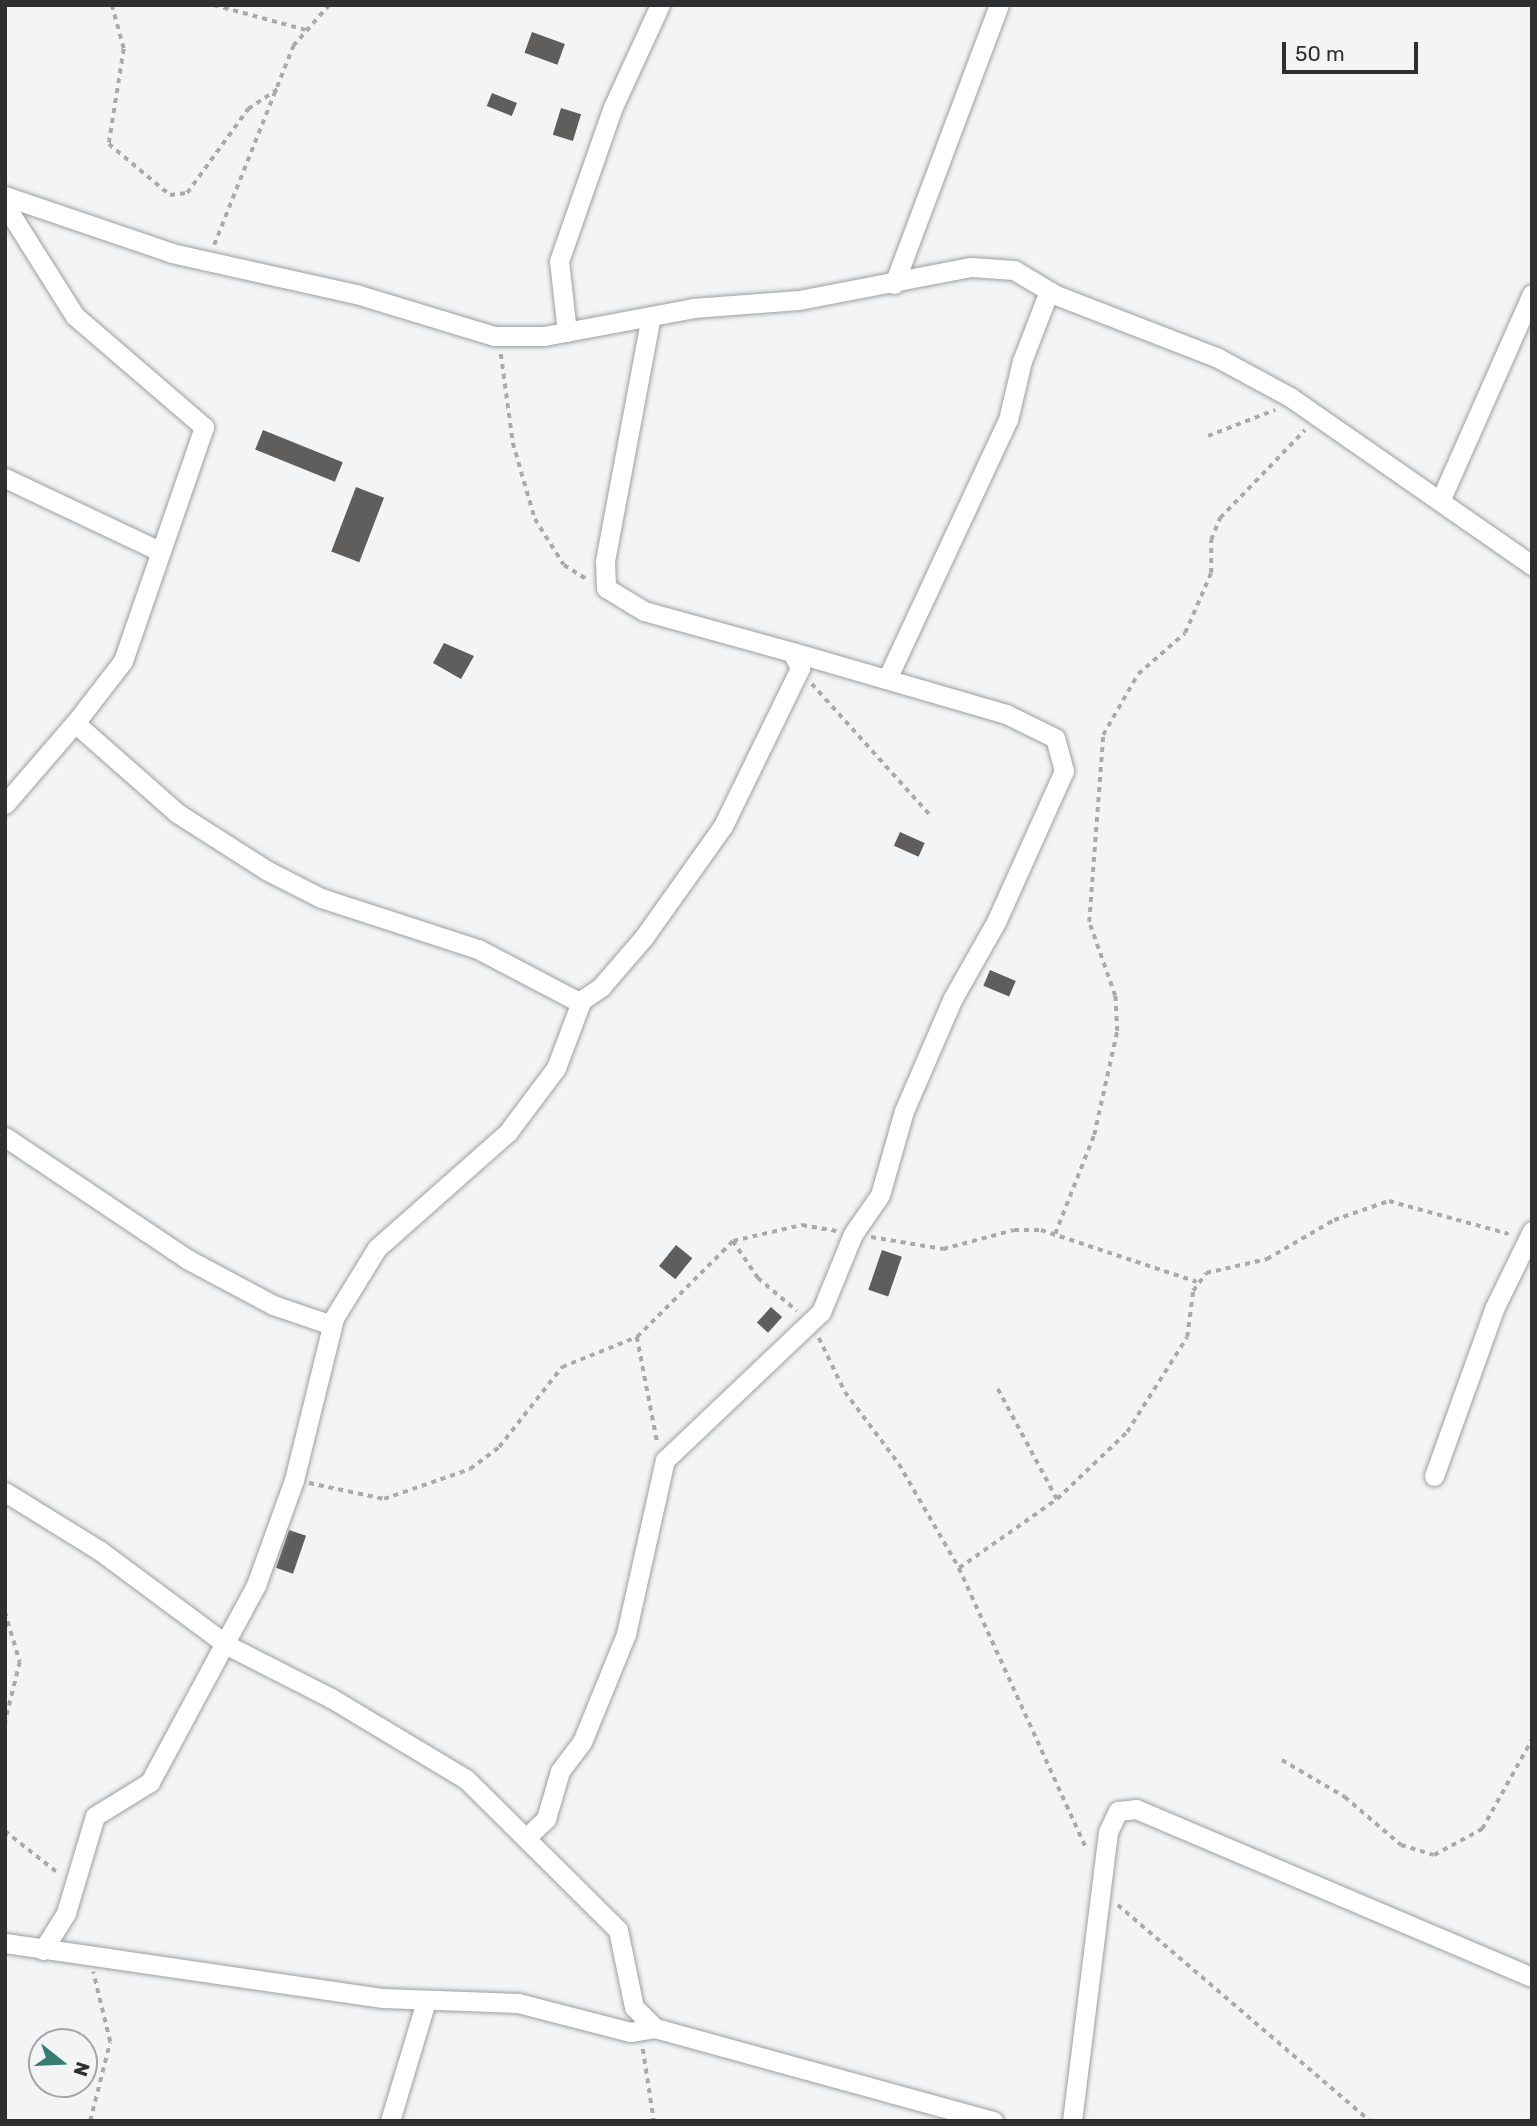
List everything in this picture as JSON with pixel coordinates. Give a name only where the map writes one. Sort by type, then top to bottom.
[{"type":"street","points":[[567,332],[559,261],[613,107],[660,5]]},
{"type":"street","points":[[894,284],[999,5]]},
{"type":"street","points":[[5,196],[204,262],[356,294],[494,336],[567,332],[651,316],[894,284],[990,266],[1014,270],[1049,291],[1140,322],[1290,397],[1441,499],[1532,565]]},
{"type":"street","points":[[5,205],[75,316],[204,427],[157,550],[122,661],[75,723],[5,804]]},
{"type":"street","points":[[887,680],[1008,420],[1021,361],[1049,291]]},
{"type":"street","points":[[1441,499],[1532,294]]},
{"type":"street","points":[[526,1838],[546,1819],[560,1771],[582,1742],[626,1634],[661,1469],[693,1427],[813,1324],[853,1234],[880,1195],[904,1111],[1064,771],[1055,738],[1006,714],[887,680],[796,660],[643,611],[608,590],[605,561],[651,316]]},
{"type":"street","points":[[5,478],[157,550]]},
{"type":"street","points":[[43,1950],[64,1920],[98,1811],[150,1782],[227,1644],[294,1480],[332,1325],[377,1248],[508,1132],[556,1068],[581,1002],[645,937],[723,826],[796,660]]},
{"type":"street","points":[[75,723],[177,813],[266,870],[321,898],[478,949],[581,1002]]},
{"type":"street","points":[[5,1137],[187,1259],[273,1305],[332,1325]]},
{"type":"street","points":[[1434,1476],[1494,1309],[1530,1236]]},
{"type":"street","points":[[5,1492],[99,1550],[227,1644],[452,1768],[618,1930],[634,2007],[651,2029]]},
{"type":"street","points":[[1072,2121],[1103,1884],[1118,1811],[1136,1809],[1532,1977]]},
{"type":"street","points":[[5,1943],[426,2001],[518,2003],[630,2032],[651,2029],[993,2121]]},
{"type":"street","points":[[390,2121],[426,2001]]},
{"type":"path","points":[[111,5],[124,49],[108,142],[170,195],[187,193],[248,109],[278,89]]},
{"type":"path","points":[[214,5],[306,30]]},
{"type":"path","points":[[204,262],[240,192],[278,89],[306,30],[329,5]]},
{"type":"path","points":[[494,336],[507,376],[513,443],[535,519],[564,565],[608,590]]},
{"type":"path","points":[[1208,436],[1269,413],[1290,397]]},
{"type":"path","points":[[1055,1234],[1094,1135],[1117,1031],[1115,996],[1089,922],[1103,735],[1138,674],[1185,633],[1211,573],[1210,540],[1220,518],[1317,417]]},
{"type":"path","points":[[796,660],[931,816]]},
{"type":"path","points":[[959,1568],[1057,1499],[1146,1406],[1192,1328],[1197,1282],[1211,1272],[1274,1256],[1334,1220],[1389,1201],[1530,1236]]},
{"type":"path","points":[[294,1480],[384,1499],[470,1469],[499,1447],[562,1367],[637,1337],[733,1241],[802,1225],[943,1249],[1014,1230],[1055,1234],[1197,1282]]},
{"type":"path","points":[[733,1241],[758,1278],[813,1324],[845,1392],[899,1464],[959,1568],[1103,1884],[1134,1920],[1370,2121]]},
{"type":"path","points":[[637,1337],[661,1469]]},
{"type":"path","points":[[998,1389],[1057,1499]]},
{"type":"path","points":[[5,1612],[20,1662],[5,1723]]},
{"type":"path","points":[[1282,1760],[1345,1797],[1401,1845],[1434,1855],[1482,1829],[1532,1739]]},
{"type":"path","points":[[5,1831],[75,1886]]},
{"type":"path","points":[[87,1954],[110,2042],[90,2121]]},
{"type":"path","points":[[651,2029],[643,2046],[654,2121]]},
{"type":"building","points":[[532,32],[565,44],[557,65],[524,53]]},
{"type":"building","points":[[492,93],[517,103],[512,116],[487,106]]},
{"type":"building","points":[[561,108],[581,114],[573,141],[553,135]]},
{"type":"building","points":[[263,430],[343,462],[335,482],[255,449]]},
{"type":"building","points":[[356,487],[384,498],[359,562],[331,551]]},
{"type":"building","points":[[444,643],[474,656],[461,679],[433,663]]},
{"type":"building","points":[[900,832],[925,843],[919,857],[894,846]]},
{"type":"building","points":[[990,970],[1016,981],[1009,997],[983,986]]},
{"type":"building","points":[[676,1245],[692,1258],[675,1279],[659,1266]]},
{"type":"building","points":[[882,1250],[902,1257],[888,1297],[868,1290]]},
{"type":"building","points":[[771,1307],[782,1317],[768,1333],[757,1323]]},
{"type":"building","points":[[289,1530],[306,1536],[293,1574],[276,1568]]}]
